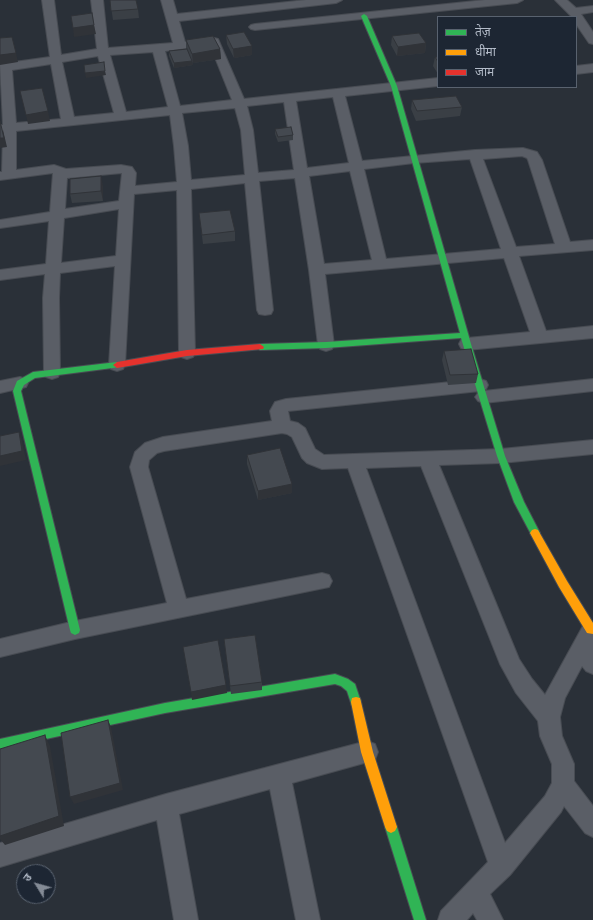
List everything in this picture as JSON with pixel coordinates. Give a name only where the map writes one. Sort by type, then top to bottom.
[{"type":"street","points":[[48,0],[56,60],[68,121]]},
{"type":"street","points":[[167,0],[180,46]]},
{"type":"street","points":[[172,18],[311,1],[336,0]]},
{"type":"street","points":[[255,27],[517,0]]},
{"type":"street","points":[[561,0],[574,12],[575,16]]},
{"type":"street","points":[[100,3],[103,52],[122,115]]},
{"type":"street","points":[[348,7],[379,3]]},
{"type":"street","points":[[574,12],[593,9]]},
{"type":"street","points":[[364,16],[394,86],[501,456],[519,502],[563,584],[590,642],[555,696],[549,717],[551,736],[563,764],[563,785],[554,804],[501,866],[450,920]]},
{"type":"street","points":[[579,26],[593,41]]},
{"type":"street","points":[[52,373],[50,306],[58,216],[60,171],[54,169],[5,175],[3,67],[103,52],[180,46],[229,39]]},
{"type":"street","points":[[214,41],[244,113],[265,310]]},
{"type":"street","points":[[158,48],[175,109],[181,146],[184,184],[188,353]]},
{"type":"street","points":[[577,70],[593,68]]},
{"type":"street","points":[[5,128],[437,82]]},
{"type":"street","points":[[338,92],[380,264]]},
{"type":"street","points":[[289,97],[317,270],[326,345]]},
{"type":"street","points":[[0,224],[58,216],[126,197],[184,184],[301,173],[414,158],[518,151],[532,155],[564,248]]},
{"type":"street","points":[[475,154],[540,337]]},
{"type":"street","points":[[60,174],[121,169],[127,170],[129,173],[126,197],[117,365]]},
{"type":"street","points":[[317,270],[593,246]]},
{"type":"street","points":[[0,275],[123,260]]},
{"type":"street","points":[[0,387],[20,383],[33,375],[117,365],[188,353],[254,347],[540,337],[593,332]]},
{"type":"street","points":[[20,383],[17,391],[20,438],[75,630]]},
{"type":"street","points":[[282,426],[279,411],[286,405],[482,391],[593,385]]},
{"type":"street","points":[[179,609],[139,467],[141,457],[151,448],[163,444],[282,426],[292,428],[299,433],[308,453],[313,458],[322,462],[501,456],[593,447]]},
{"type":"street","points":[[427,459],[511,664],[524,686],[549,717]]},
{"type":"street","points":[[355,462],[501,866]]},
{"type":"street","points":[[0,648],[75,630],[322,581]]},
{"type":"street","points":[[0,744],[165,708],[335,678],[344,682],[351,688],[356,697],[367,752],[420,920]]},
{"type":"street","points":[[0,855],[166,806],[367,752]]},
{"type":"street","points":[[279,776],[308,920]]},
{"type":"street","points":[[563,785],[593,825]]},
{"type":"street","points":[[166,806],[186,920]]},
{"type":"street","points":[[475,892],[491,920]]},
{"type":"building","points":[[110,0],[136,0],[138,9],[111,11]]},
{"type":"building","points":[[92,13],[94,25],[73,28],[71,16]]},
{"type":"building","points":[[244,32],[252,46],[233,49],[226,35]]},
{"type":"building","points":[[419,33],[426,43],[398,47],[392,36]]},
{"type":"building","points":[[213,36],[220,49],[192,54],[186,40]]},
{"type":"building","points":[[12,37],[16,53],[0,55],[0,38]]},
{"type":"building","points":[[187,49],[192,61],[174,63],[169,51]]},
{"type":"building","points":[[104,62],[105,71],[85,73],[84,65]]},
{"type":"building","points":[[42,88],[48,111],[26,115],[20,91]]},
{"type":"building","points":[[456,96],[462,107],[417,111],[412,100]]},
{"type":"building","points":[[0,121],[4,138],[0,138]]},
{"type":"building","points":[[291,127],[293,135],[278,137],[275,129]]},
{"type":"building","points":[[101,176],[101,191],[70,194],[70,179]]},
{"type":"building","points":[[230,210],[235,231],[202,235],[199,213]]},
{"type":"building","points":[[471,349],[478,374],[450,375],[444,351]]},
{"type":"building","points":[[19,432],[22,451],[0,456],[0,436]]},
{"type":"building","points":[[280,448],[292,484],[258,491],[247,455]]},
{"type":"building","points":[[255,635],[262,682],[230,686],[224,639]]},
{"type":"building","points":[[218,640],[226,685],[191,692],[183,647]]},
{"type":"building","points":[[108,720],[120,783],[70,797],[61,733]]},
{"type":"building","points":[[45,735],[59,816],[0,836],[0,749]]},
{"type":"traffic: fast","points":[[364,16],[394,86],[467,344],[501,456],[519,502],[535,533]]},
{"type":"traffic: fast","points":[[260,347],[326,345],[464,335]]},
{"type":"traffic: fast","points":[[75,630],[17,391],[20,383],[33,375],[117,365]]},
{"type":"traffic: fast","points":[[0,744],[165,708],[335,679],[344,682],[351,688],[356,702]]},
{"type":"traffic: fast","points":[[391,827],[420,920]]},
{"type":"traffic: slow","points":[[535,533],[563,584],[591,630],[593,628]]},
{"type":"traffic: slow","points":[[356,702],[367,752],[391,827]]},
{"type":"traffic: jam","points":[[117,365],[187,353],[260,347]]}]
